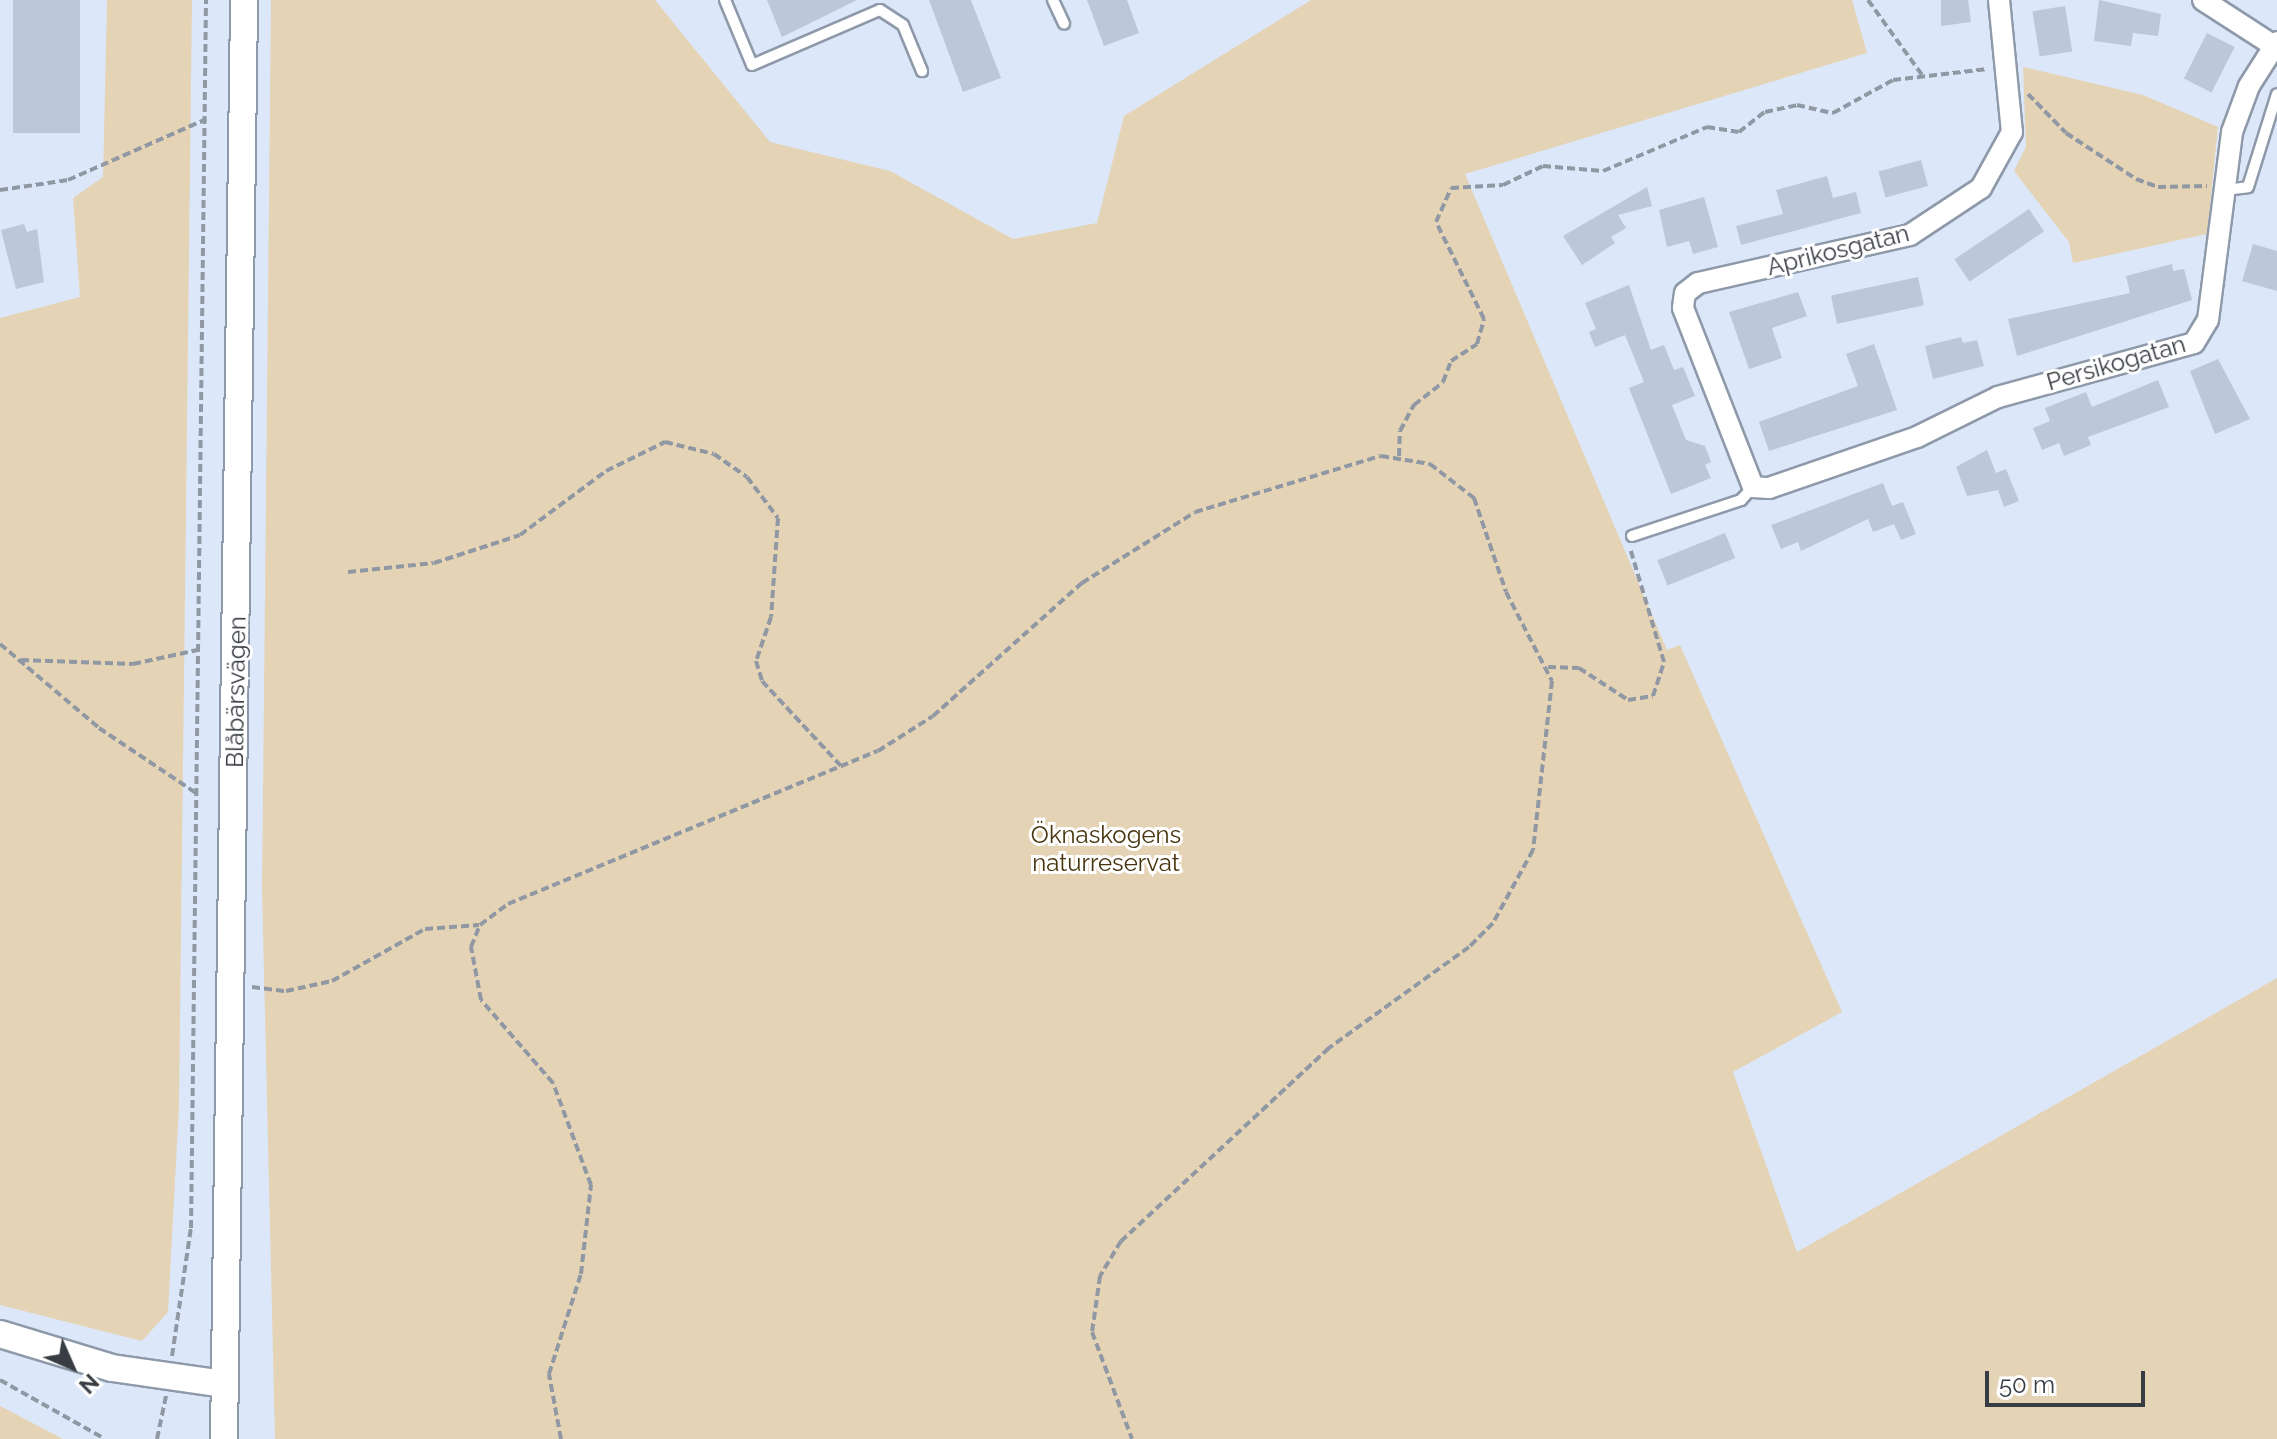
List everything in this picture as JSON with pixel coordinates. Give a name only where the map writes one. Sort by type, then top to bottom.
[{"type":"street","name":"Blåbärsvägen","points":[[224,1439],[244,0]]},
{"type":"street","name":"Aprikosgatan","points":[[1749,482],[1683,308],[1685,293],[1698,283],[1920,230],[1981,188],[2001,164],[2012,132],[1999,0]]},
{"type":"street","points":[[2203,0],[2275,44]]},
{"type":"street","name":"Persikogatan","points":[[1749,482],[1769,488],[1917,437],[1998,397],[2194,343],[2208,320],[2225,190],[2241,102],[2275,44]]},
{"type":"street","points":[[0,1334],[112,1368],[225,1384]]},
{"type":"lane","points":[[725,0],[752,65],[880,10],[903,25],[922,71]]},
{"type":"lane","points":[[1053,0],[1064,24]]},
{"type":"lane","points":[[2225,190],[2248,187],[2277,94]]},
{"type":"lane","points":[[1632,536],[1741,500],[1749,482]]},
{"type":"path","points":[[173,1355],[191,1228],[206,0]]},
{"type":"path","points":[[1868,0],[1922,75]]},
{"type":"path","points":[[1399,456],[1400,431],[1414,405],[1443,382],[1451,361],[1477,344],[1484,319],[1436,222],[1451,188],[1503,185],[1543,166],[1603,171],[1691,131],[1739,132],[1765,112],[1797,105],[1833,113],[1893,80],[1967,68],[2009,79],[2066,133],[2136,179],[2225,190]]},
{"type":"path","points":[[0,190],[80,176],[206,119]]},
{"type":"path","points":[[348,572],[434,563],[520,535],[606,471],[665,442],[714,454],[747,477],[778,518],[771,617],[756,661],[762,681],[841,766]]},
{"type":"path","points":[[561,1439],[549,1374],[581,1274],[591,1185],[553,1083],[481,1000],[471,947],[480,925],[508,904],[841,766],[933,716],[1082,583],[1195,512],[1399,456],[1454,477],[1474,498],[1506,592],[1548,667],[1553,707],[1533,850],[1493,923],[1329,1048],[1158,1203],[1121,1241],[1100,1276],[1092,1332],[1132,1439]]},
{"type":"path","points":[[1548,667],[1579,668],[1628,700],[1653,696],[1664,662],[1630,556],[1632,536]]},
{"type":"path","points":[[0,644],[99,728],[196,793]]},
{"type":"path","points":[[19,660],[133,664],[198,650]]},
{"type":"path","points":[[231,978],[286,991],[332,981],[425,929],[480,925]]},
{"type":"path","points":[[0,1380],[105,1439]]},
{"type":"path","points":[[157,1439],[164,1405]]},
{"type":"green space","points":[[107,0],[192,0],[179,1106],[168,1312],[142,1341],[0,1305],[0,318],[80,297],[73,198],[103,177]]},
{"type":"green space","name":"Öknaskogens naturreservat","points":[[271,0],[655,0],[770,142],[890,171],[1013,239],[1097,223],[1124,116],[1311,0],[1852,0],[1867,53],[1465,174],[1667,650],[1680,645],[1842,1012],[1733,1072],[1797,1252],[2277,978],[2277,1439],[275,1439],[262,889]]},
{"type":"green space","points":[[2023,67],[2143,95],[2218,127],[2207,234],[2073,263],[2069,242],[2014,171],[2026,147]]},
{"type":"green space","points":[[0,1406],[63,1439],[0,1439]]},
{"type":"building","points":[[13,0],[80,0],[80,133],[13,133]]},
{"type":"building","points":[[767,0],[857,0],[782,37]]},
{"type":"building","points":[[929,0],[971,0],[1001,78],[963,92]]},
{"type":"building","points":[[1087,0],[1127,0],[1139,33],[1104,46]]},
{"type":"building","points":[[1941,0],[1968,0],[1971,22],[1941,26]]},
{"type":"building","points":[[2099,0],[2161,14],[2158,36],[2133,33],[2131,46],[2094,41]]},
{"type":"building","points":[[2065,6],[2072,51],[2040,57],[2032,11]]},
{"type":"building","points":[[2207,33],[2235,47],[2211,93],[2184,78]]},
{"type":"building","points":[[1921,160],[1928,186],[1885,197],[1878,171]]},
{"type":"building","points":[[1827,176],[1833,198],[1856,192],[1861,213],[1741,245],[1736,226],[1783,214],[1776,190]]},
{"type":"building","points":[[1647,187],[1652,206],[1618,215],[1626,228],[1611,237],[1615,243],[1582,265],[1563,236]]},
{"type":"building","points":[[1704,197],[1718,247],[1693,254],[1689,241],[1667,247],[1659,210]]},
{"type":"building","points":[[2029,209],[2044,231],[1969,282],[1954,259]]},
{"type":"building","points":[[24,224],[27,232],[37,229],[44,282],[16,289],[1,230]]},
{"type":"building","points":[[2253,244],[2277,251],[2277,291],[2242,281]]},
{"type":"building","points":[[2172,264],[2173,271],[2184,269],[2192,300],[2017,356],[2008,319],[2130,293],[2126,276]]},
{"type":"building","points":[[1918,277],[1924,305],[1837,324],[1831,296]]},
{"type":"building","points":[[1629,285],[1651,350],[1664,345],[1674,370],[1683,367],[1695,396],[1672,405],[1686,440],[1705,446],[1711,462],[1705,465],[1711,478],[1671,494],[1629,388],[1644,382],[1625,335],[1595,347],[1589,332],[1596,329],[1585,303]]},
{"type":"building","points":[[1798,292],[1807,316],[1772,328],[1782,358],[1749,369],[1729,312]]},
{"type":"building","points":[[1961,337],[1963,343],[1977,340],[1984,366],[1933,379],[1925,346]]},
{"type":"building","points":[[1874,344],[1897,410],[1769,451],[1759,422],[1858,386],[1846,354]]},
{"type":"building","points":[[2218,359],[2250,419],[2215,434],[2190,371]]},
{"type":"building","points":[[2158,380],[2169,407],[2088,437],[2091,445],[2064,456],[2059,443],[2042,450],[2033,428],[2050,421],[2045,408],[2086,392],[2092,407]]},
{"type":"building","points":[[1987,450],[1996,473],[2006,469],[2019,501],[2004,507],[1998,490],[1967,496],[1956,467]]},
{"type":"building","points":[[1883,483],[1892,506],[1903,502],[1916,534],[1901,540],[1894,524],[1873,532],[1868,519],[1801,551],[1798,542],[1781,549],[1771,525]]},
{"type":"building","points":[[1725,533],[1735,558],[1667,585],[1657,560]]}]
